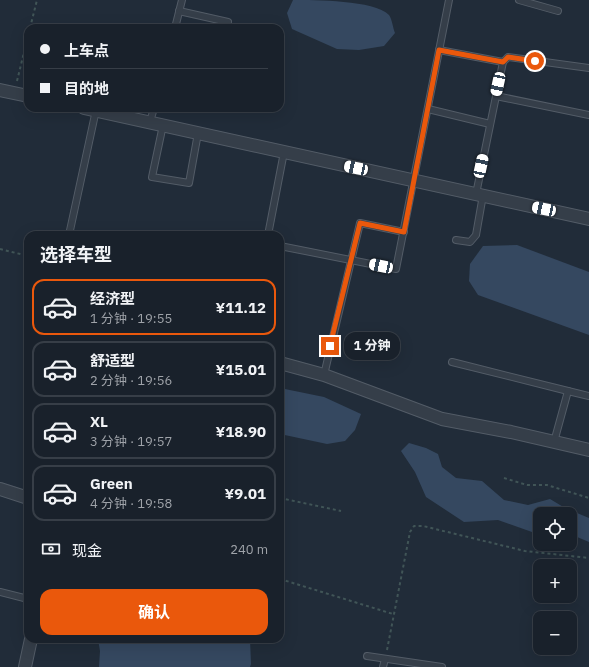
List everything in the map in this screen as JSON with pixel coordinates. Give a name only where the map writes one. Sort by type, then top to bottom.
[{"type":"street","points":[[0,90],[24,95]]},
{"type":"street","points":[[104,112],[589,219]]},
{"type":"street","points":[[284,364],[324,375],[442,420],[511,432],[589,450]]},
{"type":"street","points":[[0,489],[24,497]]},
{"type":"street","points":[[25,667],[30,643]]},
{"type":"lane","points":[[176,24],[182,0]]},
{"type":"lane","points":[[284,247],[396,269],[449,0]]},
{"type":"lane","points":[[519,0],[558,11]]},
{"type":"lane","points":[[179,11],[228,22]]},
{"type":"lane","points":[[439,50],[503,62]]},
{"type":"lane","points":[[456,240],[470,242],[476,235],[479,195],[490,124],[503,62],[508,57],[589,68]]},
{"type":"lane","points":[[496,96],[589,115]]},
{"type":"lane","points":[[428,110],[490,124]]},
{"type":"lane","points":[[70,231],[90,112]]},
{"type":"lane","points":[[150,122],[153,112]]},
{"type":"lane","points":[[163,125],[152,176],[188,183],[198,133]]},
{"type":"lane","points":[[269,231],[284,152]]},
{"type":"lane","points":[[324,375],[360,223],[404,232]]},
{"type":"lane","points":[[452,362],[589,396]]},
{"type":"lane","points":[[554,442],[568,392]]},
{"type":"lane","points":[[0,592],[24,597]]},
{"type":"lane","points":[[366,656],[442,667]]},
{"type":"lane","points":[[383,667],[385,659]]},
{"type":"path","points":[[31,24],[37,0]]},
{"type":"path","points":[[14,93],[24,52]]},
{"type":"path","points":[[0,249],[24,255]]},
{"type":"path","points":[[504,478],[527,485],[547,485],[589,498]]},
{"type":"path","points":[[284,499],[341,511]]},
{"type":"path","points":[[385,659],[410,532],[414,526],[423,526],[525,551],[589,558]]},
{"type":"path","points":[[284,580],[394,614]]},
{"type":"water","points":[[293,0],[344,2],[371,6],[389,15],[395,33],[384,46],[359,50],[337,49],[292,29],[287,13]]},
{"type":"water","points":[[517,245],[589,272],[589,335],[478,295],[469,281],[470,264],[483,246]]},
{"type":"water","points":[[284,389],[324,397],[361,414],[355,430],[345,441],[327,444],[284,435]]},
{"type":"water","points":[[409,443],[426,448],[438,454],[442,467],[456,478],[482,481],[504,500],[528,505],[550,499],[563,507],[533,507],[533,532],[498,520],[464,522],[426,497],[415,472],[401,451]]},
{"type":"water","points":[[577,513],[589,518],[589,542],[577,537]]},
{"type":"water","points":[[99,643],[250,643],[251,664],[250,667],[99,667],[100,651]]},
{"type":"route","points":[[330,346],[360,223],[404,232],[439,50],[503,62],[508,57],[535,61]]}]
